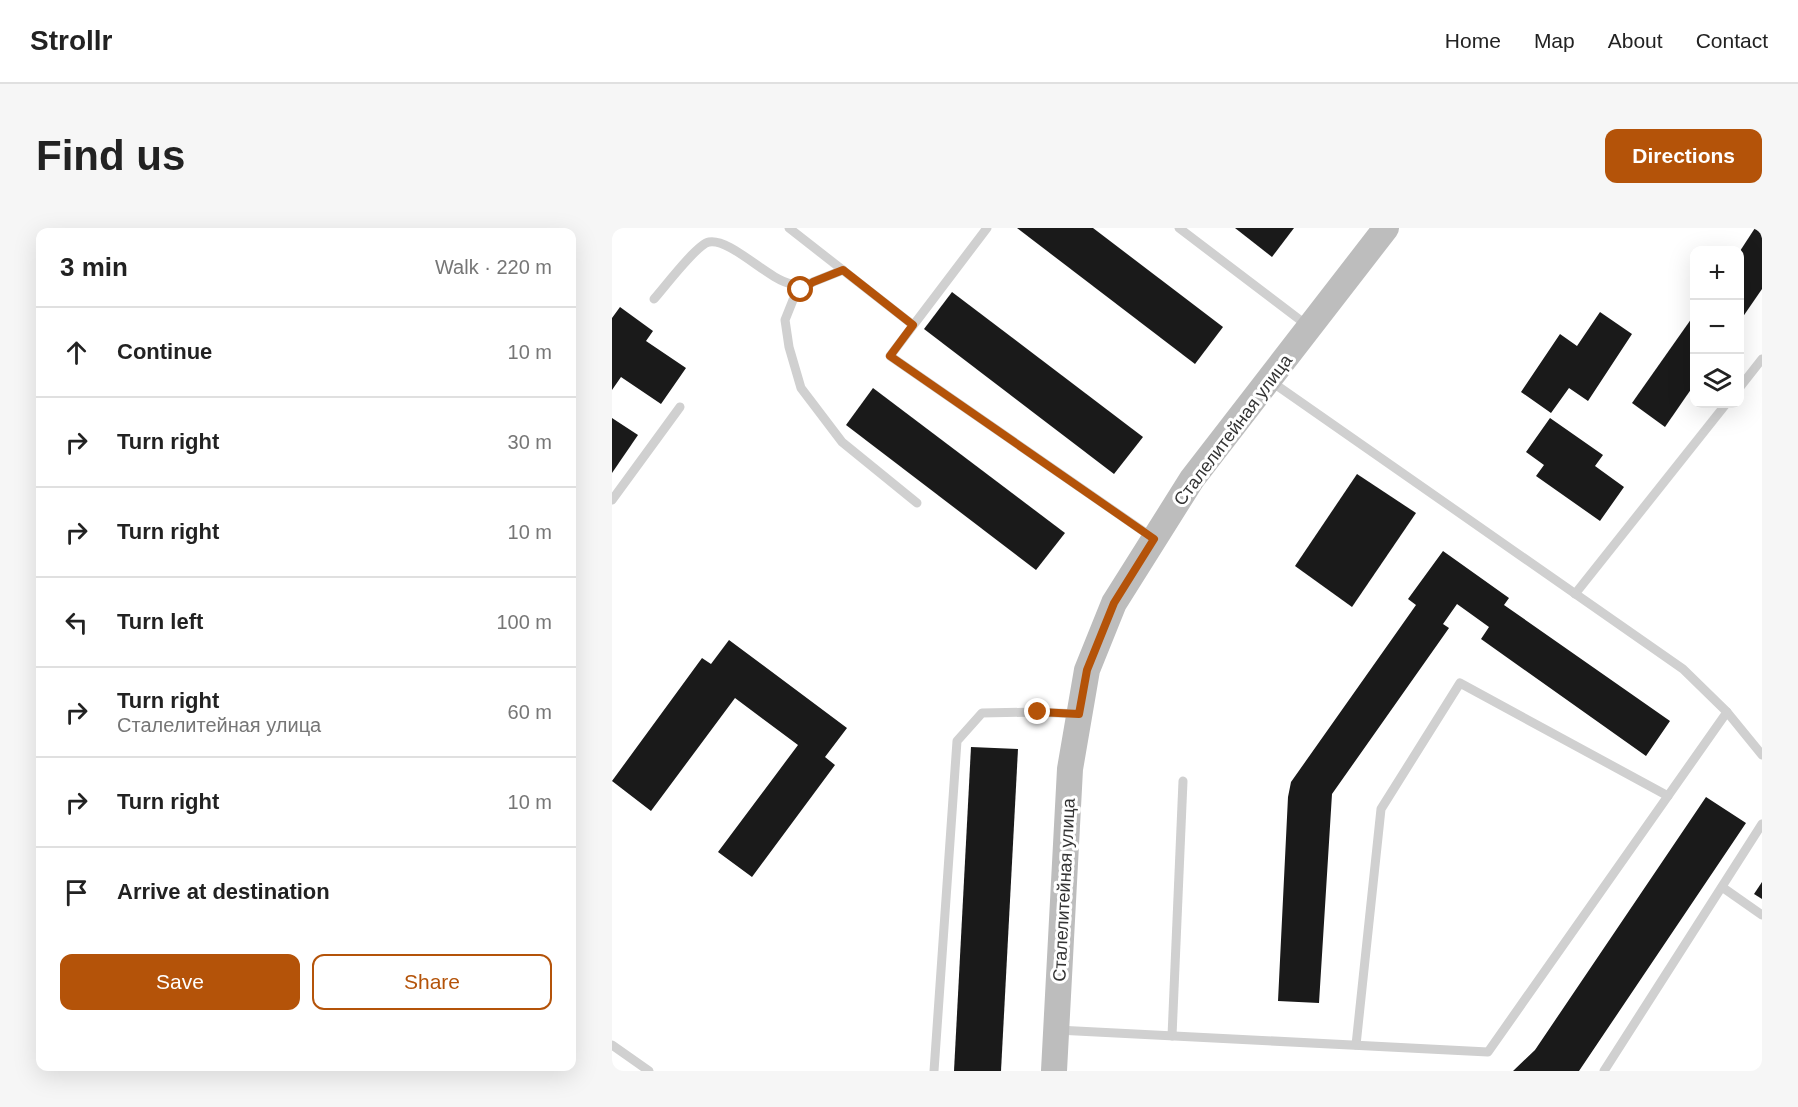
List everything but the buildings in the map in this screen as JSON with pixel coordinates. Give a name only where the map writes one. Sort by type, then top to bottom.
[{"type":"street","name":"Сталелитейная улица","points":[[1054,1071],[1070,769],[1087,670],[1114,603],[1192,479],[1386,228]]},
{"type":"lane","points":[[789,228],[913,325]]},
{"type":"lane","points":[[987,228],[890,356],[1154,539]]},
{"type":"lane","points":[[1179,228],[1310,328]]},
{"type":"lane","points":[[654,299],[697,250],[708,242],[722,243],[780,280],[794,284],[813,282]]},
{"type":"lane","points":[[843,270],[813,282],[801,290],[793,300],[785,320],[789,347],[801,388],[842,442],[917,503]]},
{"type":"lane","points":[[1744,382],[1762,358]]},
{"type":"lane","points":[[1269,380],[1683,669],[1727,712],[1762,755]]},
{"type":"lane","points":[[612,500],[680,407]]},
{"type":"lane","points":[[1575,594],[1723,408]]},
{"type":"lane","points":[[1356,1045],[1381,809],[1460,683],[1668,795]]},
{"type":"lane","points":[[1057,1030],[1488,1052],[1727,712]]},
{"type":"lane","points":[[934,1071],[957,741],[982,713],[1079,714]]},
{"type":"lane","points":[[1172,1036],[1183,781]]},
{"type":"lane","points":[[1604,1071],[1762,824]]},
{"type":"lane","points":[[1722,887],[1762,915]]},
{"type":"lane","points":[[612,1045],[649,1071]]},
{"type":"route","points":[[801,290],[813,282],[843,270],[913,325],[890,356],[1154,539],[1114,603],[1087,670],[1079,714],[1038,712]]}]
